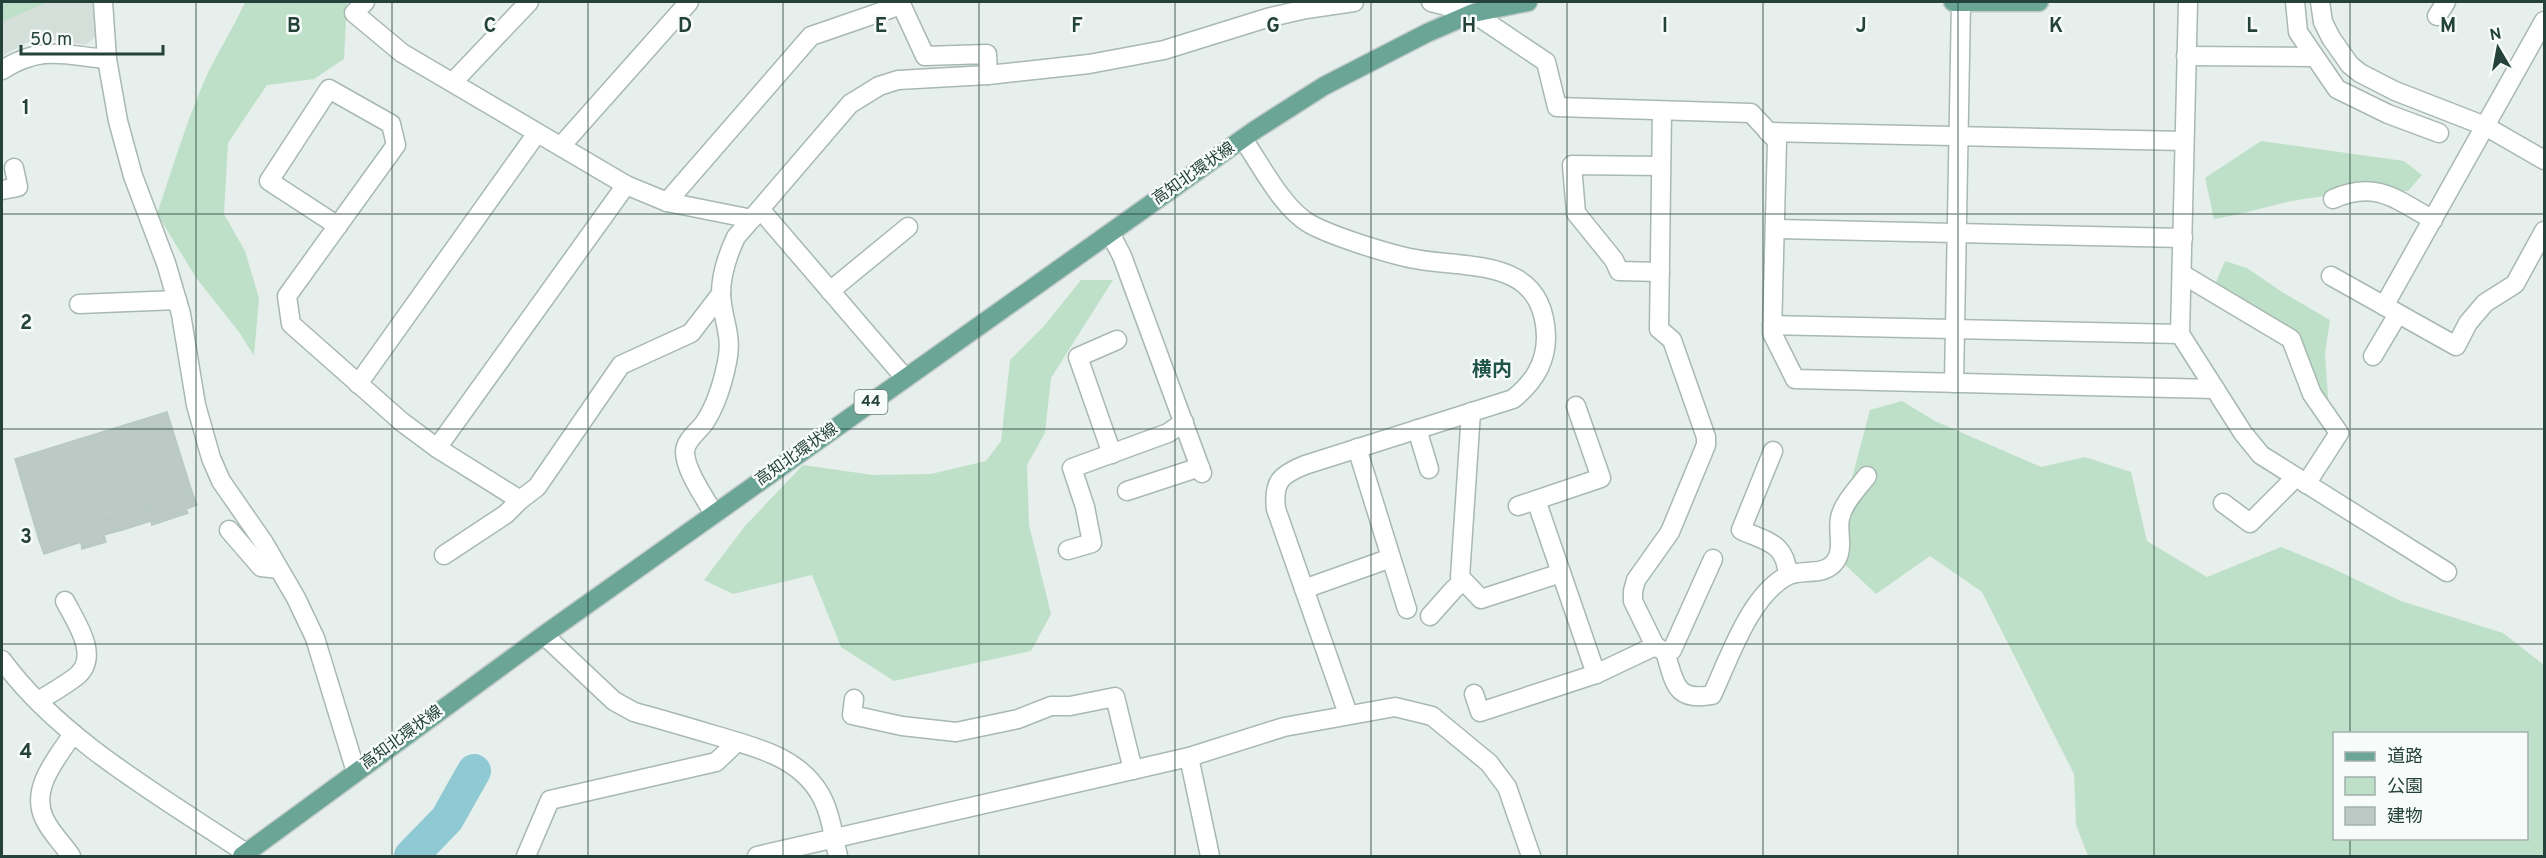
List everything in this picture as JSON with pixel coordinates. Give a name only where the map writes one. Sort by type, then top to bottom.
[{"type":"main road","name":"高知北環状線","points":[[244,855],[544,635],[1243,139],[1324,86],[1427,33],[1473,13],[1528,2]]},
{"type":"main road","points":[[1953,2],[2039,2]]},
{"type":"street","points":[[103,2],[107,59],[118,121],[133,176],[166,263],[177,300],[188,347],[200,421],[211,458],[221,481],[258,533],[296,598],[315,638],[356,772]]},
{"type":"street","points":[[365,2],[354,13],[402,52],[626,185],[667,201],[756,214],[831,291],[905,378]]},
{"type":"street","points":[[453,82],[529,2]]},
{"type":"street","points":[[561,146],[690,2]]},
{"type":"street","points":[[714,514],[687,465],[685,450],[691,438],[705,423],[717,399],[728,361],[729,332],[721,294],[729,251],[736,237],[850,104],[861,95],[898,80],[988,75],[1089,64],[1164,50],[1267,18],[1354,2]]},
{"type":"street","points":[[1432,2],[1473,13],[1546,62],[1557,107],[1751,113],[1777,141],[1772,333],[1795,379],[2215,389]]},
{"type":"street","points":[[1954,383],[1961,2]]},
{"type":"street","points":[[2188,2],[2180,334],[2261,455],[2447,572]]},
{"type":"street","points":[[2295,2],[2298,32],[2337,89],[2388,114],[2439,133]]},
{"type":"street","points":[[2320,2],[2323,22],[2331,38],[2360,73],[2395,91],[2485,126],[2544,160]]},
{"type":"street","points":[[667,201],[811,36],[900,3],[925,56],[987,54],[988,75]]},
{"type":"street","points":[[2373,356],[2391,310],[2433,220],[2544,21]]},
{"type":"street","points":[[2,70],[24,58],[47,53],[107,59]]},
{"type":"street","points":[[2186,56],[2315,57]]},
{"type":"street","points":[[338,226],[269,181],[329,89],[391,124],[396,145],[338,226],[287,296],[291,324],[358,384],[437,448],[520,500]]},
{"type":"street","points":[[1662,111],[1659,329],[1672,340],[1706,437],[1706,446],[1670,532],[1636,580],[1633,601],[1660,649],[1677,688],[1684,695],[1696,698],[1712,695],[1755,605],[1773,586],[1788,575],[1825,570],[1836,562],[1840,545],[1840,518],[1851,497],[1867,476]]},
{"type":"street","points":[[1768,132],[2184,141]]},
{"type":"street","points":[[358,384],[537,133]]},
{"type":"street","points":[[1243,139],[1290,207],[1309,224],[1405,257],[1500,270],[1523,285],[1535,298],[1545,327],[1546,341],[1539,371],[1529,386],[1513,399],[1292,470],[1280,479],[1274,491],[1276,509],[1348,714]]},
{"type":"street","points":[[1660,272],[1619,271],[1614,260],[1576,213],[1572,165],[1661,166]]},
{"type":"street","points":[[2,190],[18,187],[14,168]]},
{"type":"street","points":[[437,448],[626,185]]},
{"type":"street","points":[[2333,199],[2349,192],[2374,191],[2390,196],[2433,220]]},
{"type":"street","points":[[831,291],[908,227]]},
{"type":"street","points":[[1775,229],[2182,238]]},
{"type":"street","points":[[2331,276],[2456,346],[2468,323],[2485,303],[2515,284],[2544,231]]},
{"type":"street","points":[[1110,233],[1122,256],[1201,470],[1127,491]]},
{"type":"street","points":[[2182,274],[2291,339],[2312,394],[2339,433],[2301,481],[2250,523],[2223,503]]},
{"type":"street","points":[[444,555],[506,514],[537,487],[621,365],[691,333],[721,294]]},
{"type":"street","points":[[79,304],[177,300]]},
{"type":"street","points":[[1772,325],[2180,334]]},
{"type":"street","points":[[1112,454],[1078,357],[1117,340]]},
{"type":"street","points":[[1518,506],[1600,478],[1576,406]]},
{"type":"street","points":[[1472,412],[1460,577],[1481,599],[1562,573]]},
{"type":"street","points":[[1068,550],[1092,543],[1072,468],[1168,433],[1184,422]]},
{"type":"street","points":[[1417,429],[1430,469]]},
{"type":"street","points":[[1357,448],[1407,609]]},
{"type":"street","points":[[1773,451],[1741,530],[1780,548],[1787,560],[1788,575]]},
{"type":"street","points":[[1536,500],[1596,674]]},
{"type":"street","points":[[229,530],[261,567],[279,569]]},
{"type":"street","points":[[1304,590],[1391,558]]},
{"type":"street","points":[[1474,694],[1480,712],[1596,674],[1660,649],[1672,650],[1713,558]]},
{"type":"street","points":[[1430,616],[1463,581]]},
{"type":"street","points":[[38,701],[79,674],[87,659],[83,635],[65,601]]},
{"type":"street","points":[[544,635],[614,701],[634,711],[770,752],[793,765],[810,780],[828,810],[836,848]]},
{"type":"street","points":[[2,660],[38,701],[73,734],[244,855]]},
{"type":"street","points":[[854,699],[852,715],[902,726],[956,732],[1018,719],[1051,706],[1070,706],[1115,697],[1133,770]]},
{"type":"street","points":[[757,856],[836,848],[1133,770],[1189,758],[1284,727],[1395,707],[1432,716],[1489,763],[1498,775],[1516,810],[1531,856]]},
{"type":"street","points":[[71,856],[45,820],[40,808],[41,791],[48,771],[73,734]]},
{"type":"street","points":[[526,856],[550,801],[716,762],[737,742]]},
{"type":"street","points":[[1189,758],[1210,856]]},
{"type":"shaded area","points":[[2,2],[94,2],[97,35],[86,45],[58,40],[26,43],[2,56]]},
{"type":"green space","points":[[2,2],[48,2],[2,22]]},
{"type":"green space","points":[[245,2],[347,2],[344,59],[314,79],[267,85],[228,143],[224,214],[245,251],[259,298],[254,356],[239,332],[197,279],[157,214],[184,132],[203,84]]},
{"type":"green space","points":[[2261,141],[2404,161],[2422,175],[2408,191],[2302,199],[2214,219],[2205,178]]},
{"type":"green space","points":[[2225,261],[2247,268],[2330,320],[2325,354],[2329,412],[2272,324],[2213,289]]},
{"type":"green space","points":[[1081,280],[1113,280],[1051,378],[1045,433],[1027,465],[1029,525],[1051,614],[1031,651],[894,681],[841,647],[812,575],[733,594],[704,580],[745,526],[803,465],[873,475],[931,474],[986,461],[1001,441],[1010,360],[1044,326]]},
{"type":"green space","points":[[1902,401],[1935,421],[2041,467],[2085,457],[2131,472],[2147,541],[2207,577],[2281,547],[2401,601],[2503,633],[2544,665],[2544,856],[2088,856],[2076,825],[2074,774],[1982,592],[1930,556],[1876,594],[1837,557],[1852,478],[1870,410]]},
{"type":"building","points":[[167,412],[192,492],[146,507],[151,521],[122,530],[118,516],[39,540],[15,459]]},
{"type":"building","points":[[192,492],[197,505],[186,509],[188,513],[152,525],[146,507]]},
{"type":"building","points":[[118,516],[122,530],[104,535],[106,542],[82,549],[81,542],[44,554],[39,540]]},
{"type":"waterway","points":[[411,856],[447,819],[474,771]]},
{"type":"district","name":"横内","points":[[1492,371]]}]
